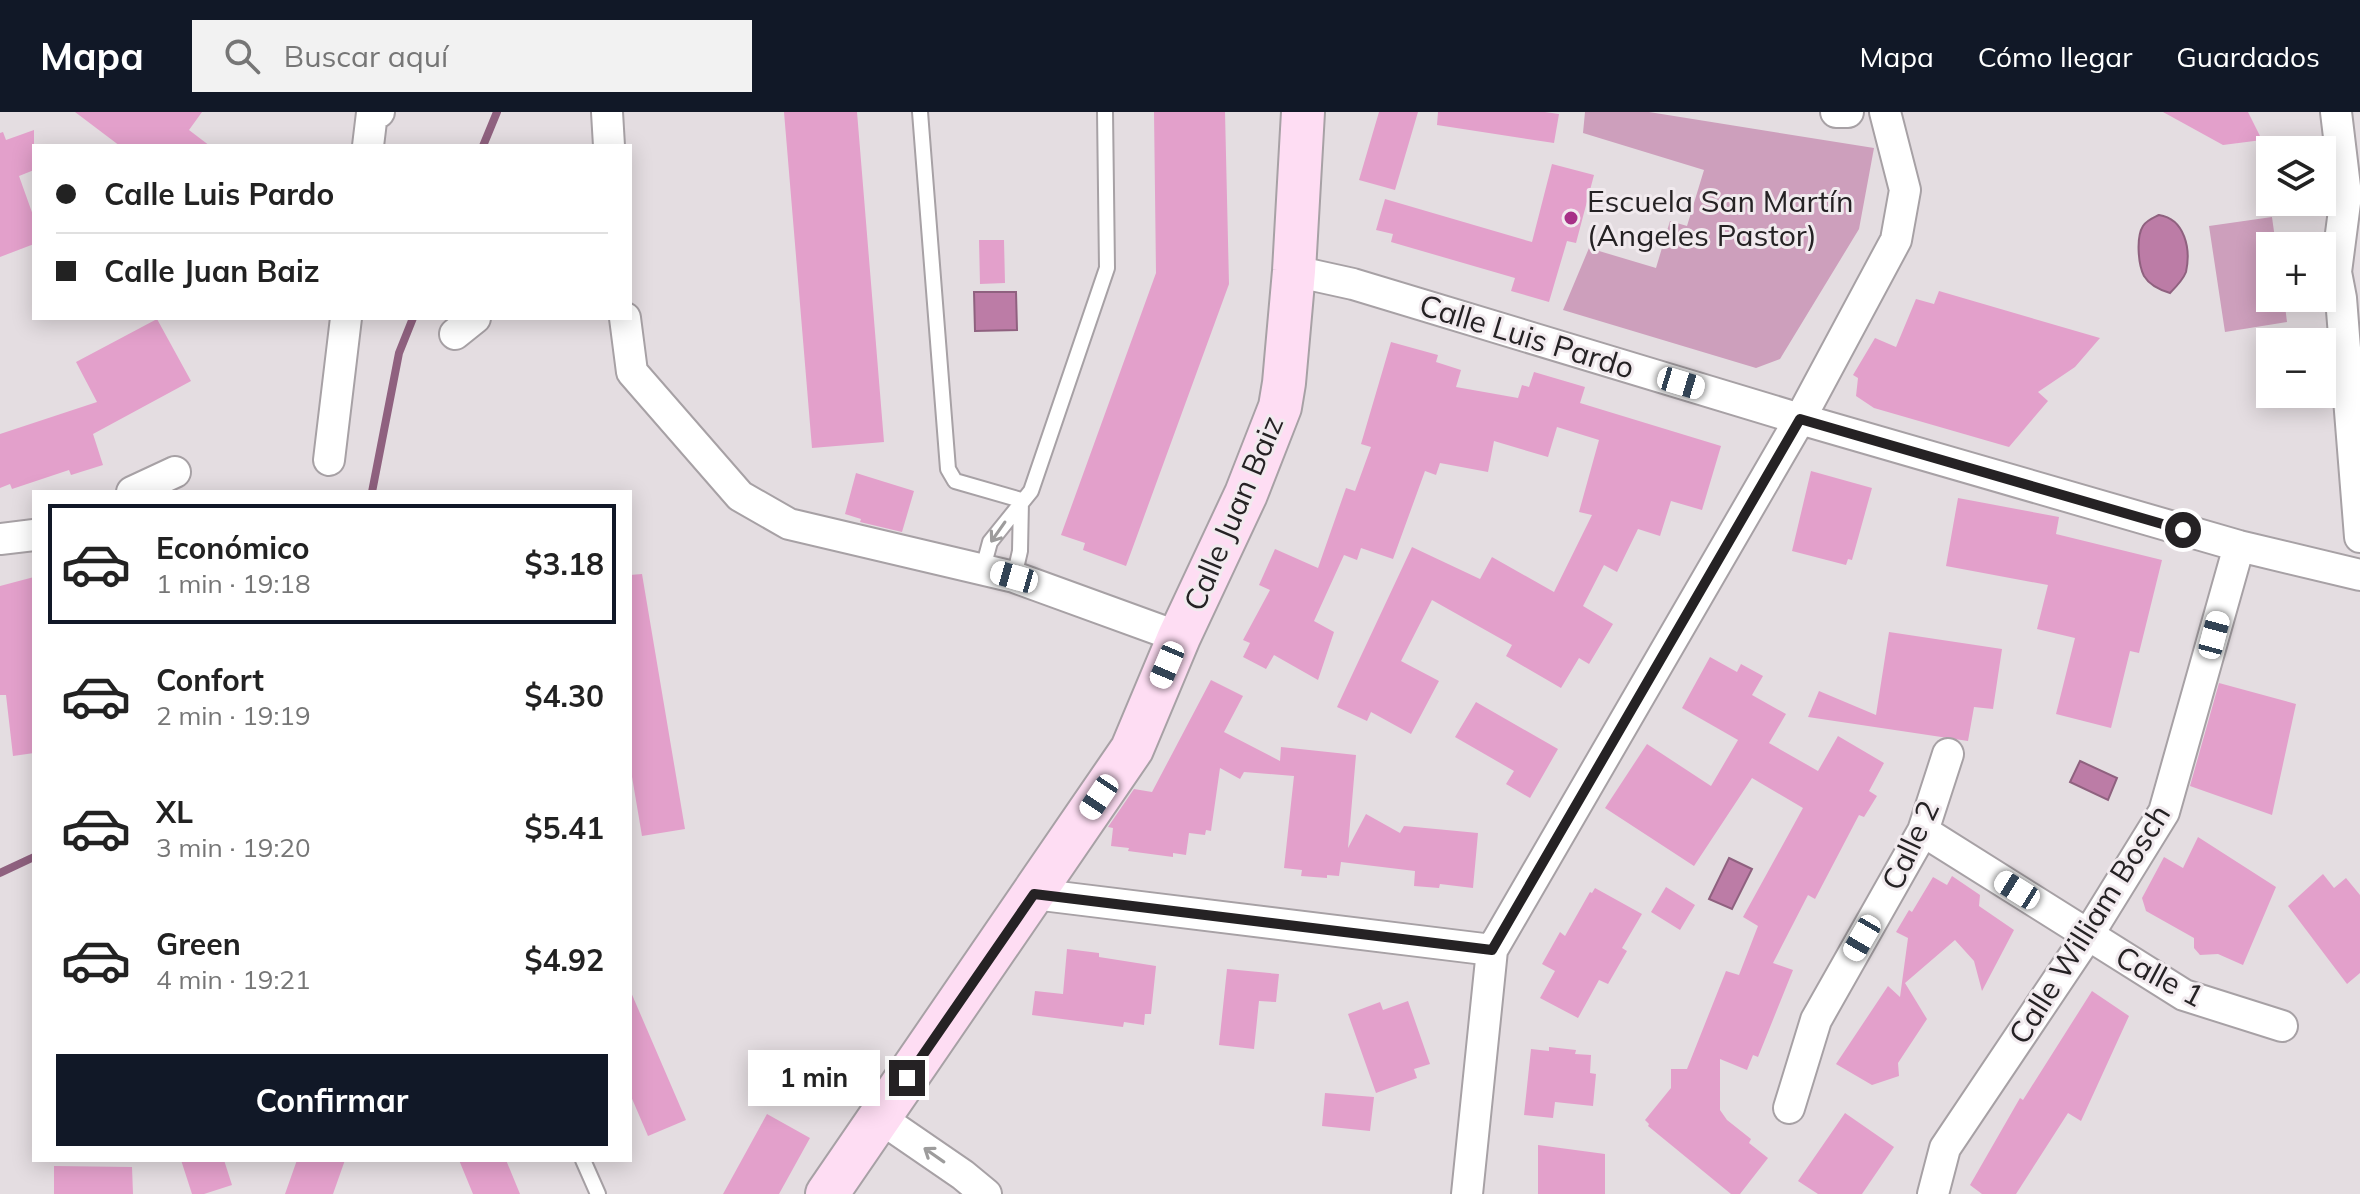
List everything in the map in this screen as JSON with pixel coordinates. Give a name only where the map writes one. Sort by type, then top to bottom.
[{"type":"street","points":[[368,144],[372,113],[379,112]]},
{"type":"street","points":[[607,112],[609,144]]},
{"type":"street","name":"Calle Juan Baiz","points":[[828,1194],[1132,749],[1179,637],[1246,494],[1280,407],[1294,271],[1303,112]]},
{"type":"street","points":[[1836,112],[1848,112]]},
{"type":"street","points":[[1467,1194],[1492,950],[1800,419],[1896,240],[1905,190],[1885,112]]},
{"type":"street","points":[[2336,112],[2353,194],[2348,270],[2341,298],[2360,537]]},
{"type":"street","name":"Calle Luis Pardo","points":[[1294,271],[1353,284],[1800,419],[2239,546],[2360,575]]},
{"type":"street","points":[[329,460],[346,320]]},
{"type":"street","points":[[625,320],[632,372],[740,496],[789,524],[983,568],[1179,637]]},
{"type":"street","points":[[136,490],[175,472]]},
{"type":"street","points":[[0,539],[32,535]]},
{"type":"street","name":"Calle William Bosch","points":[[1933,1194],[1945,1148],[2088,935],[2164,812],[2239,546]]},
{"type":"street","name":"Calle 2","points":[[1789,1108],[1816,1020],[1923,831],[1948,754]]},
{"type":"street","name":"Calle 1","points":[[1923,831],[2184,995],[2282,1026]]},
{"type":"street","points":[[1034,894],[1492,950]]},
{"type":"street","points":[[880,1118],[983,1193]]},
{"type":"lane","points":[[920,112],[948,469],[955,481],[1021,500]]},
{"type":"lane","points":[[983,568],[990,542],[1031,491],[1107,268],[1105,112]]},
{"type":"lane","points":[[1014,577],[1020,551],[1021,500]]},
{"type":"lane","points":[[584,1162],[598,1194]]},
{"type":"shaded area","points":[[1585,112],[1649,112],[1874,148],[1859,229],[1780,359],[1756,368],[1563,310],[1589,248],[1656,268],[1670,221],[1687,226],[1704,170],[1583,133]]},
{"type":"shaded area","points":[[2159,215],[2175,222],[2187,245],[2186,272],[2170,293],[2146,279],[2139,258],[2139,237],[2143,226]]},
{"type":"shaded area","points":[[2272,217],[2274,232],[2256,232],[2256,312],[2286,312],[2287,322],[2225,332],[2209,226]]},
{"type":"shaded area","points":[[974,292],[1016,292],[1017,330],[975,331]]},
{"type":"shaded area","points":[[2080,761],[2117,778],[2108,800],[2070,782]]},
{"type":"shaded area","points":[[1729,858],[1752,869],[1732,909],[1709,899]]},
{"type":"building","points":[[75,112],[202,112],[189,130],[207,144],[117,144]]},
{"type":"building","points":[[784,112],[857,112],[884,442],[812,448]]},
{"type":"building","points":[[1154,112],[1225,112],[1229,284],[1126,566],[1083,550],[1085,543],[1061,535],[1156,273]]},
{"type":"building","points":[[1379,112],[1418,112],[1395,190],[1359,180]]},
{"type":"building","points":[[1438,112],[1559,114],[1554,143],[1437,125]]},
{"type":"building","points":[[2163,112],[2248,112],[2260,136],[2256,136],[2256,141],[2223,145]]},
{"type":"building","points":[[34,130],[32,171],[19,176],[32,212],[32,245],[0,257],[0,133],[3,132],[6,140]]},
{"type":"building","points":[[1552,164],[1594,175],[1576,243],[1567,241],[1549,302],[1511,291],[1515,278],[1391,242],[1393,234],[1376,230],[1385,199],[1532,242]]},
{"type":"building","points":[[979,240],[1004,240],[1005,283],[980,284]]},
{"type":"building","points":[[1939,291],[2100,338],[2075,367],[2038,392],[2048,401],[2009,447],[1874,408],[1856,396],[1858,378],[1853,375],[1875,338],[1896,347],[1916,299],[1934,304]]},
{"type":"building","points":[[158,320],[191,381],[93,434],[103,465],[71,475],[69,470],[12,489],[10,484],[0,488],[0,434],[97,402],[76,362]]},
{"type":"building","points":[[1391,342],[1438,355],[1436,362],[1461,370],[1456,387],[1518,398],[1522,385],[1529,387],[1534,372],[1585,387],[1580,403],[1721,446],[1702,510],[1671,501],[1660,536],[1638,529],[1617,572],[1604,565],[1583,606],[1613,624],[1589,664],[1579,658],[1561,688],[1506,656],[1512,645],[1432,600],[1401,661],[1439,681],[1411,734],[1371,712],[1367,721],[1337,707],[1412,547],[1480,579],[1492,557],[1554,592],[1592,515],[1579,512],[1599,440],[1557,427],[1548,457],[1494,441],[1488,472],[1440,463],[1436,475],[1425,471],[1393,559],[1361,548],[1357,560],[1344,555],[1314,621],[1334,632],[1318,680],[1274,655],[1266,669],[1243,657],[1250,643],[1243,640],[1270,590],[1259,585],[1275,549],[1318,568],[1346,488],[1355,491],[1371,447],[1361,444]]},
{"type":"building","points":[[1811,471],[1872,488],[1852,560],[1848,559],[1846,565],[1792,551]]},
{"type":"building","points":[[856,473],[914,491],[902,532],[860,522],[861,519],[845,514]]},
{"type":"building","points":[[1958,498],[2059,517],[2056,534],[2162,560],[2139,653],[2130,651],[2111,728],[2056,714],[2075,638],[2037,629],[2048,585],[1946,566]]},
{"type":"building","points":[[642,574],[685,829],[642,836],[632,777],[632,575]]},
{"type":"building","points":[[32,578],[32,753],[13,756],[6,695],[0,695],[0,586]]},
{"type":"building","points":[[1889,632],[2002,649],[1993,709],[1974,707],[1968,741],[1808,717],[1819,691],[1876,715]]},
{"type":"building","points":[[1710,657],[1737,672],[1741,664],[1763,676],[1752,695],[1786,714],[1769,743],[1818,771],[1838,736],[1884,763],[1869,791],[1877,796],[1864,817],[1859,815],[1815,899],[1808,895],[1773,963],[1793,970],[1758,1057],[1753,1055],[1747,1070],[1720,1059],[1720,1110],[1727,1120],[1751,1139],[1749,1143],[1768,1158],[1740,1194],[1731,1194],[1648,1126],[1645,1120],[1671,1088],[1671,1069],[1687,1069],[1726,971],[1739,975],[1758,926],[1743,917],[1803,808],[1752,778],[1694,866],[1605,808],[1647,744],[1711,786],[1738,740],[1682,708]]},
{"type":"building","points":[[1211,680],[1243,696],[1224,732],[1280,761],[1281,747],[1356,755],[1348,848],[1366,814],[1400,833],[1404,826],[1478,833],[1473,888],[1440,884],[1439,888],[1414,886],[1415,871],[1341,862],[1339,876],[1327,875],[1327,878],[1301,876],[1302,870],[1284,868],[1294,776],[1244,772],[1240,779],[1220,768],[1211,831],[1206,830],[1205,835],[1189,833],[1186,855],[1173,853],[1173,857],[1111,846],[1113,828],[1108,827],[1134,789],[1152,792]]},
{"type":"building","points":[[2219,683],[2296,704],[2272,815],[2190,786]]},
{"type":"building","points":[[1476,702],[1558,749],[1530,798],[1506,784],[1514,771],[1455,737]]},
{"type":"building","points":[[2198,837],[2276,887],[2243,965],[2218,954],[2200,955],[2194,948],[2194,938],[2146,911],[2142,898],[2164,857],[2183,868]]},
{"type":"building","points":[[2323,874],[2334,888],[2346,878],[2360,895],[2360,973],[2347,984],[2288,906]]},
{"type":"building","points":[[1952,876],[1980,895],[1979,906],[2014,930],[1982,991],[1974,961],[1955,940],[1905,983],[1927,1019],[1898,1063],[1899,1076],[1872,1085],[1836,1064],[1888,986],[1900,997],[1908,938],[1896,932],[1933,877],[1947,885]]},
{"type":"building","points":[[1666,887],[1695,905],[1680,930],[1651,912]]},
{"type":"building","points":[[1595,888],[1642,914],[1622,948],[1627,951],[1608,984],[1599,980],[1578,1018],[1540,998],[1555,971],[1542,964],[1560,932],[1565,936]]},
{"type":"building","points":[[1067,949],[1156,966],[1151,1014],[1145,1014],[1144,1025],[1124,1022],[1123,1027],[1032,1015],[1035,991],[1063,994]]},
{"type":"building","points":[[1227,969],[1279,974],[1276,1002],[1259,1001],[1254,1049],[1219,1045]]},
{"type":"building","points":[[2092,991],[2129,1016],[2081,1121],[2068,1113],[2016,1194],[1982,1194],[1970,1185],[2020,1098],[2023,1100]]},
{"type":"building","points":[[632,995],[686,1120],[648,1136],[632,1099]]},
{"type":"building","points":[[1408,1001],[1430,1064],[1414,1069],[1417,1078],[1376,1093],[1348,1014],[1380,1002],[1383,1010]]},
{"type":"building","points":[[1549,1047],[1591,1055],[1590,1073],[1596,1074],[1593,1106],[1555,1102],[1553,1118],[1524,1115],[1531,1049],[1549,1051]]},
{"type":"building","points":[[1325,1093],[1374,1097],[1370,1131],[1322,1126]]},
{"type":"building","points":[[1845,1113],[1894,1147],[1862,1194],[1818,1194],[1798,1181]]},
{"type":"building","points":[[767,1114],[810,1138],[779,1194],[723,1194]]},
{"type":"building","points":[[1538,1145],[1605,1154],[1605,1194],[1538,1194]]},
{"type":"building","points":[[182,1162],[225,1162],[232,1185],[204,1194],[192,1194]]},
{"type":"building","points":[[296,1162],[344,1162],[333,1194],[285,1194]]},
{"type":"building","points":[[460,1162],[507,1162],[520,1194],[473,1194]]},
{"type":"building","points":[[54,1166],[132,1167],[133,1194],[54,1194]]},
{"type":"waterway","points":[[484,144],[497,112]]},
{"type":"waterway","points":[[372,490],[399,353],[412,320]]},
{"type":"waterway","points":[[0,873],[32,858]]},
{"type":"place","name":"Escuela San Martín (Angeles Pastor)","points":[[1571,218]]},
{"type":"route","points":[[907,1078],[1034,894],[1492,950],[1800,419],[2183,530]]}]
